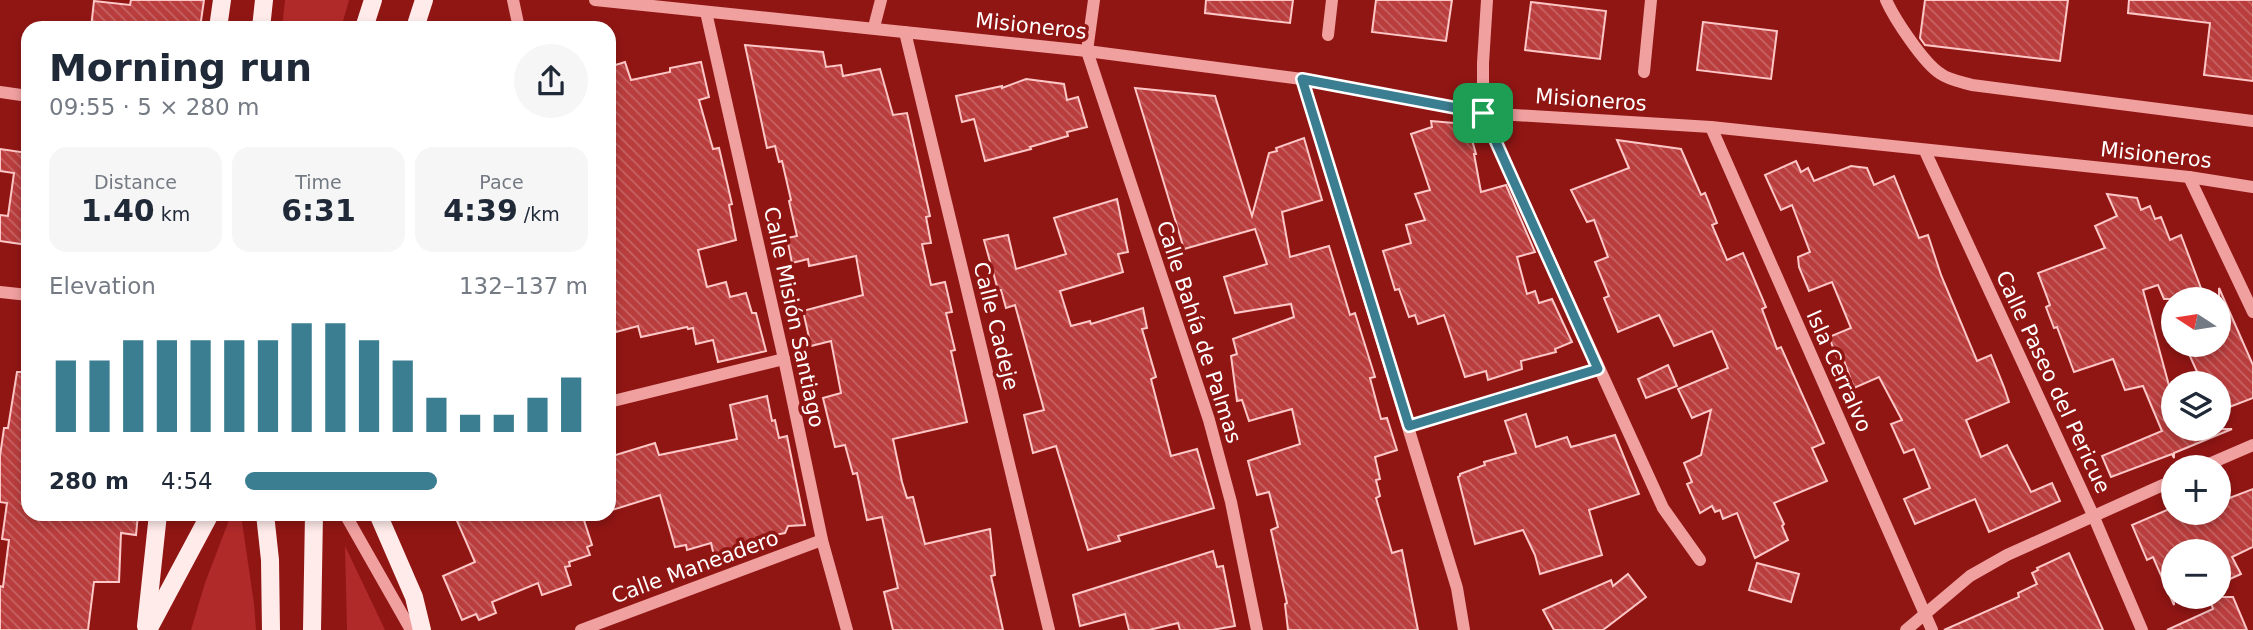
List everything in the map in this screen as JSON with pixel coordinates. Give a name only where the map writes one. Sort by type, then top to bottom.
[{"type":"main road","points":[[219,21],[222,0]]},
{"type":"main road","points":[[262,21],[264,0]]},
{"type":"main road","points":[[366,21],[373,0]]},
{"type":"main road","points":[[417,21],[424,0]]},
{"type":"main road","points":[[147,630],[157,521]]},
{"type":"main road","points":[[147,630],[206,521]]},
{"type":"main road","points":[[266,521],[270,560],[271,630]]},
{"type":"main road","points":[[312,630],[314,521]]},
{"type":"main road","points":[[381,521],[414,597],[422,630]]},
{"type":"street","points":[[513,0],[518,21]]},
{"type":"street","name":"Misioneros","points":[[595,0],[1087,51],[1302,79],[1483,113],[1711,127],[2189,177],[2253,187]]},
{"type":"street","points":[[874,27],[881,0]]},
{"type":"street","points":[[1087,51],[1094,0]]},
{"type":"street","points":[[1328,35],[1332,0]]},
{"type":"street","points":[[1487,0],[1483,113],[1663,508],[1700,560]]},
{"type":"street","points":[[1644,72],[1651,0]]},
{"type":"street","points":[[1886,0],[1893,16],[1917,49],[1940,74],[1972,85],[2253,121]]},
{"type":"street","name":"Calle Misión Santiago","points":[[706,12],[785,359],[822,541],[847,630]]},
{"type":"street","name":"Calle Cadeje","points":[[905,32],[1049,630]]},
{"type":"street","name":"Calle Bahía de Palmas","points":[[1087,51],[1209,420],[1231,502],[1258,630]]},
{"type":"street","points":[[1302,79],[1457,588],[1464,630]]},
{"type":"street","points":[[0,93],[21,95]]},
{"type":"street","name":"Isla Cerralvo","points":[[1711,127],[1932,630]]},
{"type":"street","name":"Calle Paseo del Pericue","points":[[1925,151],[2093,515],[2141,630]]},
{"type":"street","points":[[2189,177],[2253,312]]},
{"type":"street","points":[[0,292],[21,294]]},
{"type":"street","points":[[616,400],[785,359]]},
{"type":"street","points":[[1409,426],[1598,369]]},
{"type":"street","points":[[2230,455],[2253,445]]},
{"type":"street","points":[[1906,630],[1970,576],[2007,555],[2161,486]]},
{"type":"street","points":[[349,521],[411,630]]},
{"type":"street","name":"Calle Maneadero","points":[[581,630],[822,541]]},
{"type":"shaded area","points":[[285,0],[349,0],[343,21],[283,21]]},
{"type":"shaded area","points":[[229,521],[242,521],[256,630],[191,630],[205,583]]},
{"type":"shaded area","points":[[345,546],[385,630],[347,630]]},
{"type":"building","points":[[131,0],[204,0],[201,21],[92,21],[94,1],[130,5]]},
{"type":"building","points":[[1206,0],[1293,0],[1290,23],[1205,13]]},
{"type":"building","points":[[1376,0],[1452,0],[1446,41],[1372,32]]},
{"type":"building","points":[[1925,0],[2068,0],[2060,61],[1925,45],[1920,38]]},
{"type":"building","points":[[2129,0],[2253,0],[2253,81],[2204,75],[2210,23],[2128,13]]},
{"type":"building","points":[[1531,2],[1606,11],[1600,59],[1525,50]]},
{"type":"building","points":[[1703,22],[1777,31],[1771,79],[1697,70]]},
{"type":"building","points":[[745,45],[823,52],[826,67],[841,65],[843,76],[880,69],[893,115],[907,113],[930,216],[926,217],[931,243],[922,244],[931,285],[945,282],[952,312],[946,313],[955,350],[951,351],[967,422],[893,439],[902,482],[907,498],[913,497],[925,544],[990,529],[995,575],[991,576],[1003,630],[893,630],[884,592],[898,588],[882,517],[867,520],[857,473],[853,474],[845,445],[835,447],[823,398],[841,393],[831,341],[811,346],[803,311],[863,295],[856,256],[809,266],[808,259],[792,263],[787,238],[797,236],[789,201],[791,200],[782,161],[779,162],[775,146],[767,148]]},
{"type":"building","points":[[625,62],[631,80],[701,62],[709,97],[699,100],[713,149],[719,148],[732,204],[729,205],[736,240],[698,250],[707,287],[726,282],[730,297],[746,293],[752,313],[756,313],[766,351],[718,362],[713,340],[696,344],[693,328],[641,337],[638,326],[616,332],[616,65]]},
{"type":"building","points":[[1026,79],[1064,84],[1067,100],[1078,97],[1087,127],[1067,132],[1068,136],[1030,147],[1031,149],[985,161],[974,119],[962,122],[956,96],[1002,88]]},
{"type":"building","points":[[1135,88],[1215,96],[1252,216],[1269,153],[1304,138],[1322,200],[1282,212],[1290,257],[1329,246],[1350,315],[1355,313],[1375,377],[1370,378],[1381,419],[1387,418],[1397,450],[1375,457],[1380,479],[1376,480],[1380,496],[1376,498],[1392,553],[1402,550],[1418,630],[1288,630],[1287,603],[1271,530],[1278,527],[1269,492],[1257,495],[1248,461],[1300,444],[1292,409],[1249,421],[1242,400],[1237,401],[1231,356],[1237,354],[1233,339],[1294,317],[1291,304],[1235,313],[1224,277],[1267,264],[1255,229],[1184,249]]},
{"type":"building","points":[[1431,121],[1454,123],[1457,130],[1468,126],[1476,154],[1481,192],[1506,185],[1535,252],[1517,257],[1527,294],[1535,291],[1539,303],[1552,299],[1572,342],[1555,349],[1556,352],[1521,361],[1522,369],[1488,380],[1486,371],[1465,377],[1444,315],[1418,324],[1415,315],[1409,317],[1399,289],[1395,290],[1383,251],[1411,243],[1406,225],[1425,220],[1415,194],[1430,190],[1411,134],[1432,127]]},
{"type":"building","points":[[1617,140],[1681,149],[1701,195],[1705,193],[1717,223],[1712,225],[1727,260],[1743,253],[1766,307],[1762,309],[1777,349],[1781,347],[1824,443],[1812,448],[1827,481],[1774,503],[1788,540],[1755,558],[1737,513],[1723,519],[1720,510],[1715,512],[1712,506],[1700,513],[1687,484],[1692,482],[1684,463],[1701,455],[1711,410],[1692,418],[1678,389],[1728,368],[1712,331],[1674,346],[1659,315],[1618,332],[1604,298],[1609,296],[1595,262],[1608,257],[1594,220],[1587,222],[1571,190],[1629,168]]},
{"type":"building","points":[[0,149],[21,152],[21,244],[0,241],[0,215],[8,216],[14,173],[0,171]]},
{"type":"building","points":[[1796,161],[1801,172],[1808,168],[1814,181],[1851,166],[1867,168],[1874,185],[1894,176],[1919,238],[1928,235],[1941,275],[1977,361],[1991,355],[2009,402],[1966,420],[1981,457],[2007,445],[2031,492],[2052,483],[2060,501],[1989,532],[1975,499],[1915,524],[1904,499],[1930,488],[1914,449],[1904,453],[1891,424],[1902,420],[1879,377],[1854,388],[1843,358],[1838,360],[1829,337],[1851,328],[1832,282],[1809,291],[1799,267],[1798,257],[1810,252],[1792,205],[1781,210],[1765,175]]},
{"type":"building","points":[[2107,194],[2137,198],[2141,210],[2150,206],[2155,219],[2161,217],[2170,240],[2181,235],[2200,287],[2161,287],[2161,292],[2158,285],[2143,290],[2165,371],[2161,371],[2161,429],[2143,386],[2125,390],[2113,359],[2074,372],[2057,327],[2054,328],[2046,307],[2050,305],[2038,273],[2105,248],[2095,226],[2117,216]]},
{"type":"building","points":[[1117,199],[1128,252],[1118,254],[1123,272],[1060,291],[1071,326],[1090,321],[1091,324],[1143,308],[1147,328],[1142,329],[1156,377],[1151,379],[1171,456],[1197,449],[1214,508],[1118,536],[1120,541],[1088,550],[1056,446],[1033,453],[1024,415],[1044,410],[1015,305],[1006,308],[984,240],[1008,235],[1016,269],[1066,254],[1054,218]]},
{"type":"building","points":[[2231,315],[2253,365],[2253,398],[2231,406],[2231,371],[2197,371],[2190,357],[2231,357]]},
{"type":"building","points":[[1668,365],[1677,386],[1646,398],[1638,379]]},
{"type":"building","points":[[17,372],[21,372],[21,521],[137,521],[136,535],[121,533],[119,582],[94,582],[88,630],[0,630],[0,586],[3,587],[9,540],[2,539],[7,503],[0,502],[0,456],[4,428],[8,428]]},
{"type":"building","points":[[767,396],[779,438],[787,436],[805,525],[788,526],[785,533],[774,535],[776,544],[715,560],[711,543],[687,550],[686,545],[675,547],[660,495],[616,509],[616,455],[655,443],[659,455],[737,439],[730,405]]},
{"type":"building","points":[[1526,414],[1536,447],[1567,437],[1571,447],[1615,435],[1639,494],[1589,510],[1602,555],[1540,574],[1535,555],[1523,530],[1475,544],[1458,477],[1485,465],[1484,462],[1516,453],[1505,421]]},
{"type":"building","points":[[2161,431],[2161,441],[2203,441],[2174,455],[2161,455],[2161,458],[2111,477],[2102,456]]},
{"type":"building","points":[[2253,489],[2253,547],[2232,557],[2241,574],[2231,579],[2231,539],[2161,539],[2161,575],[2153,557],[2147,560],[2132,525],[2161,513],[2161,525],[2231,525],[2231,497]]},
{"type":"building","points":[[457,521],[584,521],[592,545],[587,547],[590,555],[569,562],[570,566],[565,567],[571,585],[542,595],[538,583],[492,602],[496,613],[479,620],[476,614],[462,620],[443,576],[475,562]]},
{"type":"building","points":[[1213,551],[1217,567],[1223,566],[1235,626],[1212,630],[1180,630],[1178,623],[1149,630],[1129,630],[1125,614],[1080,626],[1073,595]]},
{"type":"building","points":[[2069,553],[2103,630],[1944,630],[2019,597],[2018,593],[2037,584],[2032,573],[2038,570],[2037,568]]},
{"type":"building","points":[[1757,563],[1799,574],[1791,602],[1749,590]]},
{"type":"building","points":[[1628,574],[1646,597],[1603,630],[1554,630],[1543,610],[1611,580],[1613,586]]},
{"type":"building","points":[[2233,597],[2247,630],[2167,630],[2213,609],[2231,609]]},
{"type":"route","points":[[1302,79],[1483,113],[1598,369],[1409,426],[1302,79]]}]
